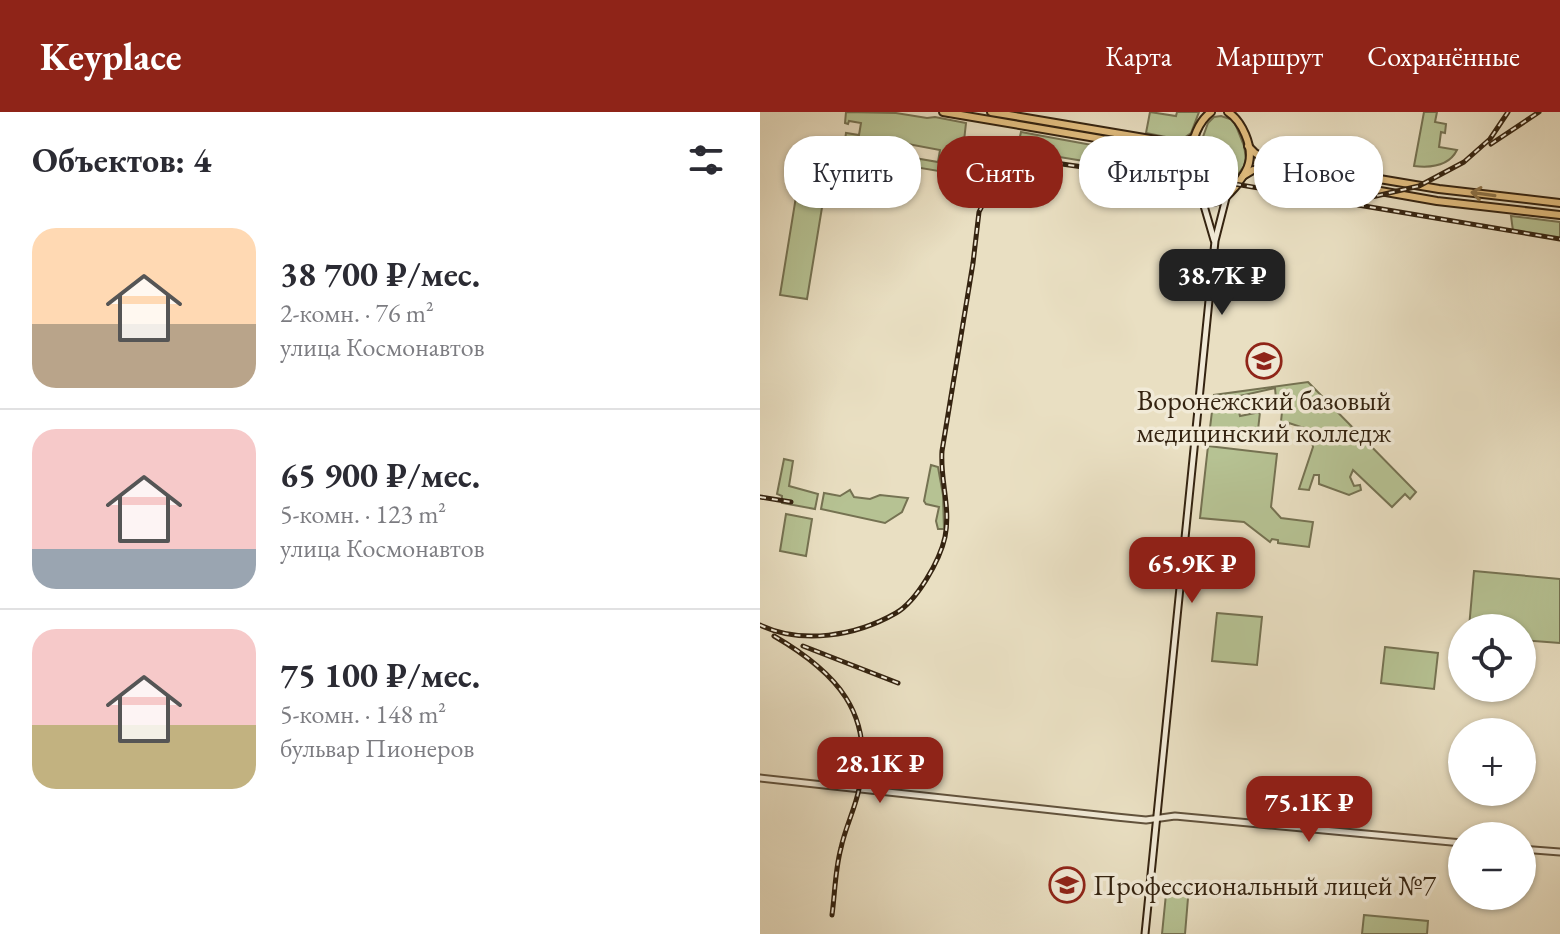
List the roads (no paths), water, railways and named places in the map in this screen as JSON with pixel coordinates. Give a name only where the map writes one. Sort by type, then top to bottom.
[{"type":"main road","points":[[943,112],[1084,136]]},
{"type":"main road","points":[[991,112],[1133,136]]},
{"type":"main road","points":[[1196,136],[1207,114]]},
{"type":"main road","points":[[1233,114],[1248,146],[1250,161],[1238,182]]},
{"type":"main road","points":[[1248,146],[1263,158],[1296,165],[1429,187],[1560,203]]},
{"type":"main road","points":[[1243,176],[1253,170],[1261,170],[1437,201],[1560,215]]},
{"type":"main road","points":[[1205,208],[1215,241]]},
{"type":"main road","points":[[1145,934],[1215,241],[1223,208]]},
{"type":"main road","points":[[760,778],[1146,820],[1175,816],[1448,842]]},
{"type":"main road","points":[[1536,850],[1560,852]]},
{"type":"railway","points":[[760,625],[793,635],[811,636],[864,627],[904,607],[933,568],[947,526],[942,451],[979,212],[987,196],[1009,174],[1039,164],[1062,164],[1118,172],[1175,174],[1336,201],[1363,199],[1419,186],[1464,162],[1490,139],[1508,112]]},
{"type":"railway","points":[[1491,144],[1539,112]]},
{"type":"railway","points":[[1376,208],[1560,239]]},
{"type":"railway","points":[[760,497],[791,502]]},
{"type":"railway","points":[[774,636],[816,664],[832,680],[846,698],[861,738],[859,789],[839,856],[832,915]]},
{"type":"railway","points":[[803,646],[898,683]]},
{"type":"place","name":"Воронежский базовый медицинский колледж","points":[[1264,361]]},
{"type":"place","name":"Профессиональный лицей №7","points":[[1067,885]]}]
